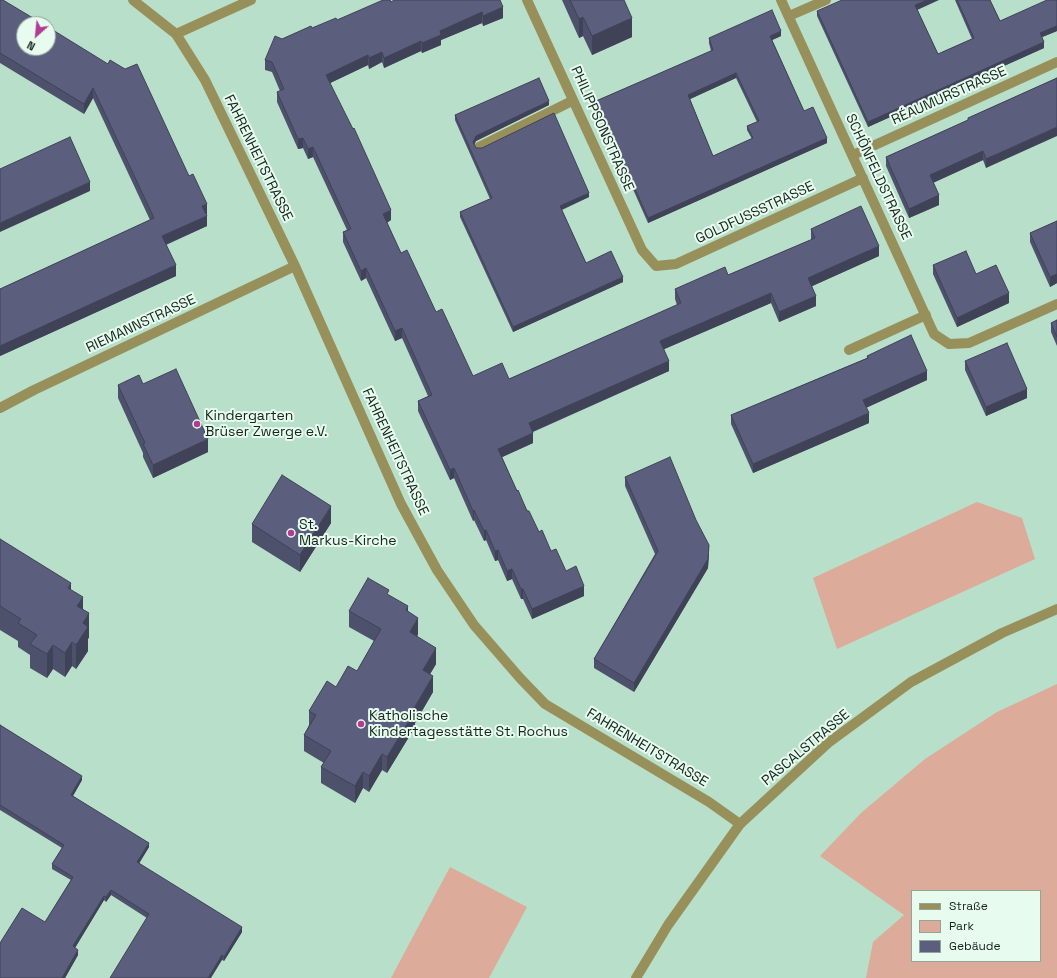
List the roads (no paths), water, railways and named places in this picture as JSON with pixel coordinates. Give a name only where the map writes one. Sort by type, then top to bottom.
[{"type":"street","name":"FAHRENHEITSTRASSE","points":[[133,0],[176,34],[205,80],[295,266],[401,504],[437,570],[474,625],[520,678],[546,704],[709,802],[740,824]]},
{"type":"street","points":[[176,34],[251,0]]},
{"type":"street","name":"PHILIPPSONSTRASSE","points":[[527,0],[557,64],[572,101],[642,250],[656,266]]},
{"type":"street","name":"SCHÖNFELDSTRASSE","points":[[781,0],[934,334],[949,344],[970,343],[1057,304]]},
{"type":"street","points":[[789,16],[826,0]]},
{"type":"street","name":"RÉAUMURSTRASSE","points":[[853,155],[1057,62]]},
{"type":"street","points":[[479,147],[572,101]]},
{"type":"street","name":"GOLDFUSSSTRASSE","points":[[656,266],[676,264],[863,178]]},
{"type":"street","name":"RIEMANNSTRASSE","points":[[0,408],[34,390],[295,266]]},
{"type":"street","points":[[849,350],[926,315]]},
{"type":"street","name":"PASCALSTRASSE","points":[[636,978],[668,925],[740,824],[828,743],[911,682],[1002,633],[1057,609]]},
{"type":"place","name":"Kindergarten Brüser Zwerge e.V.","points":[[197,424]]},
{"type":"place","name":"St. Markus-Kirche","points":[[291,533]]},
{"type":"place","name":"Katholische Kindertagesstätte St. Rochus","points":[[361,724]]}]
